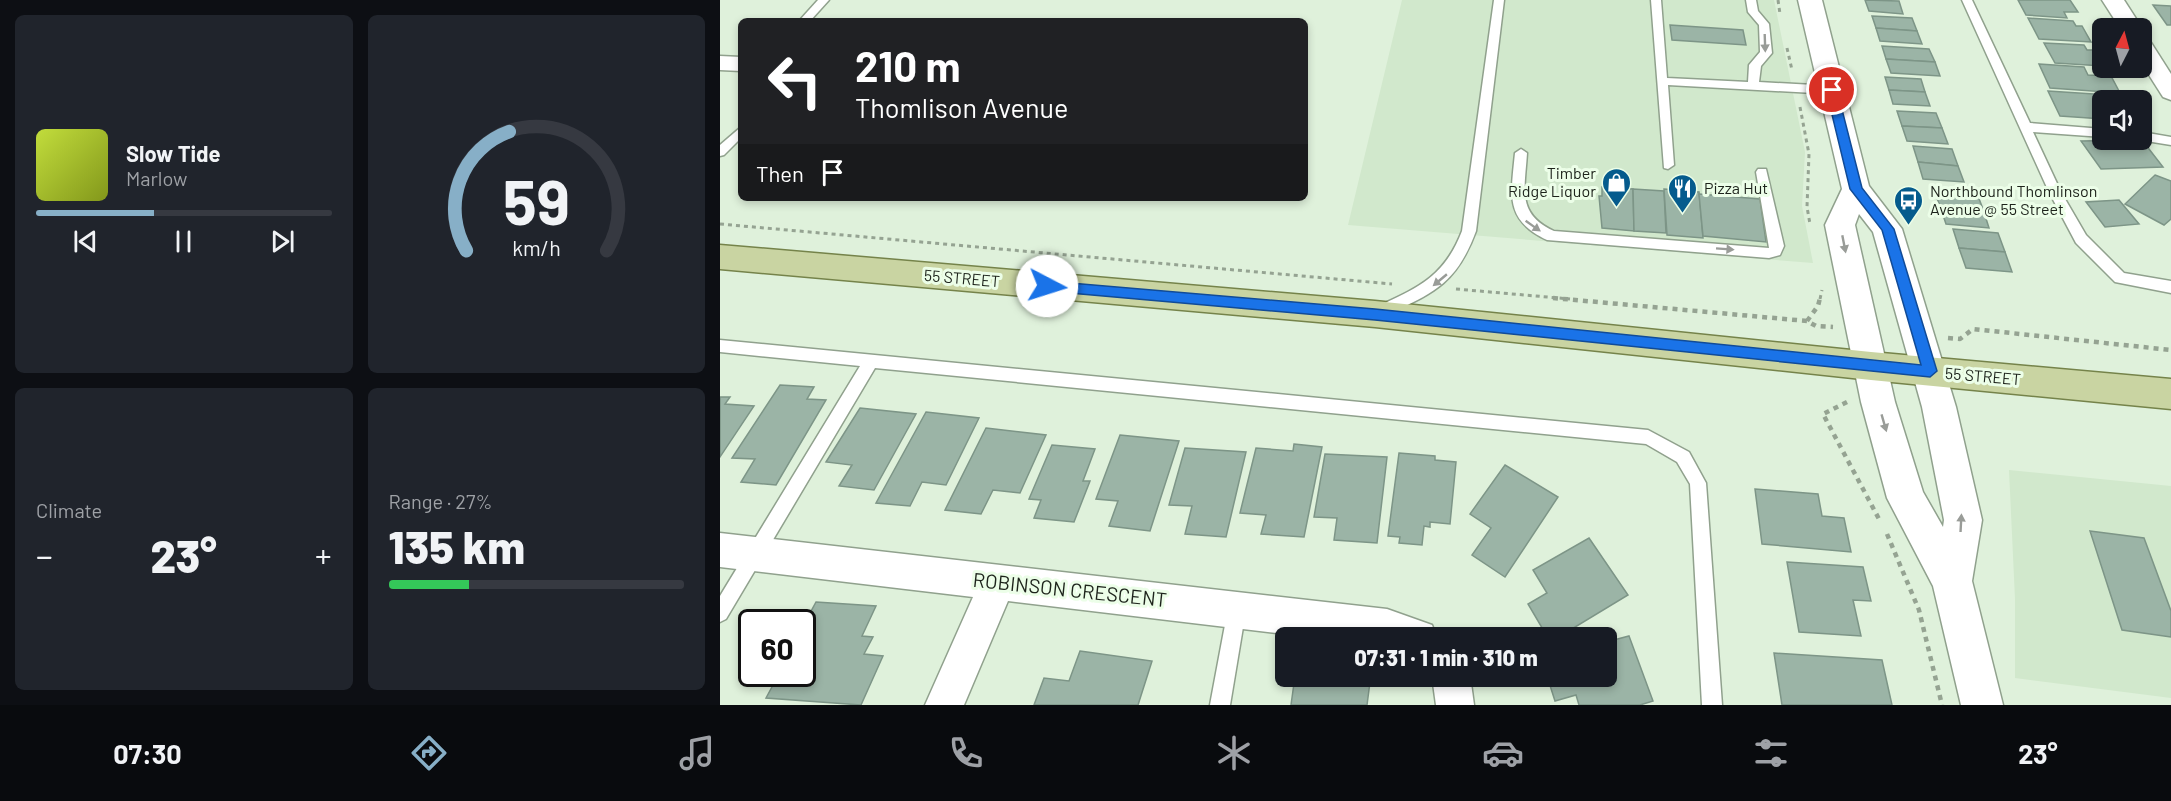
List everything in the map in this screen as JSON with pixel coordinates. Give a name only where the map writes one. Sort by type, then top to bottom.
[{"type":"main road","name":"55 STREET","points":[[720,257],[1375,314],[1871,366],[2171,394]]},
{"type":"street","points":[[1810,0],[1856,189],[1887,229],[1930,371],[1963,520],[1952,581]]},
{"type":"street","points":[[2113,0],[2125,18]]},
{"type":"street","points":[[2152,62],[2171,92]]},
{"type":"street","points":[[720,63],[738,64]]},
{"type":"street","points":[[1856,189],[1840,225],[1878,402],[1905,498],[1952,581],[1982,705]]},
{"type":"street","name":"ROBINSON CRESCENT","points":[[720,550],[1387,627]]},
{"type":"street","points":[[944,705],[998,582]]},
{"type":"street","points":[[1453,687],[1455,705]]},
{"type":"lane","points":[[807,18],[824,0]]},
{"type":"lane","points":[[1375,314],[1431,287],[1443,278],[1459,259],[1469,231],[1499,0]]},
{"type":"lane","points":[[1656,0],[1668,165]]},
{"type":"lane","points":[[1751,0],[1753,12],[1764,24],[1766,53],[1755,65],[1753,86]]},
{"type":"lane","points":[[1967,0],[2055,192],[2081,239],[2120,278],[2171,287]]},
{"type":"lane","points":[[1662,81],[1832,90]]},
{"type":"lane","points":[[2026,127],[2092,132]]},
{"type":"lane","points":[[720,152],[738,134]]},
{"type":"lane","points":[[2152,138],[2171,141]]},
{"type":"lane","points":[[1521,153],[1518,209],[1527,224],[1539,231],[1552,236],[1769,253],[1775,251],[1777,246],[1762,172]]},
{"type":"lane","points":[[720,346],[1648,437],[1683,457],[1698,483],[1712,705]]},
{"type":"lane","points":[[720,614],[871,361]]},
{"type":"lane","points":[[1220,705],[1237,609]]},
{"type":"path","points":[[1778,0],[1782,22]]},
{"type":"path","points":[[1787,44],[1809,154],[1807,207],[1810,225]]},
{"type":"path","points":[[720,224],[1402,285]]},
{"type":"path","points":[[1807,321],[1818,306],[1821,283]]},
{"type":"path","points":[[1446,288],[1807,321],[1816,326]]},
{"type":"path","points":[[1960,339],[1973,329],[2171,350]]},
{"type":"path","points":[[1852,399],[1823,414],[1887,533],[1911,588],[1924,628],[1942,705]]},
{"type":"shaded area","points":[[1402,0],[1774,0],[1805,152],[1802,206],[1813,263],[1348,225]]},
{"type":"shaded area","points":[[2009,470],[2171,486],[2171,698],[2015,678],[2015,599]]},
{"type":"building","points":[[1865,0],[1899,1],[1903,14],[1869,11]]},
{"type":"building","points":[[2018,0],[2070,0],[2078,12],[2064,12],[2067,18],[2026,15]]},
{"type":"building","points":[[2153,5],[2171,6],[2171,25],[2167,25]]},
{"type":"building","points":[[1872,16],[1912,18],[1917,31],[1876,28]]},
{"type":"building","points":[[2028,18],[2073,21],[2076,26],[2082,26],[2091,42],[2039,39]]},
{"type":"building","points":[[1670,25],[1743,30],[1746,45],[1672,40]]},
{"type":"building","points":[[1876,28],[1917,31],[1922,44],[1880,41]]},
{"type":"building","points":[[2044,43],[2084,45],[2087,50],[2092,50],[2092,65],[2055,63]]},
{"type":"building","points":[[1882,46],[1929,49],[1935,62],[1886,59]]},
{"type":"building","points":[[1886,59],[1935,62],[1940,76],[1891,73]]},
{"type":"building","points":[[2039,64],[2084,67],[2092,78],[2112,78],[2118,90],[2092,91],[2050,88]]},
{"type":"building","points":[[1885,77],[1921,79],[1925,92],[1889,90]]},
{"type":"building","points":[[1889,90],[1925,92],[1930,106],[1893,104]]},
{"type":"building","points":[[2048,91],[2092,94],[2092,118],[2060,116]]},
{"type":"building","points":[[1897,111],[1936,113],[1942,128],[1902,126]]},
{"type":"building","points":[[1902,126],[1942,128],[1948,144],[1907,141]]},
{"type":"building","points":[[2081,141],[2092,141],[2092,150],[2150,150],[2163,167],[2101,169]]},
{"type":"building","points":[[1913,146],[1952,149],[1958,166],[1918,162]]},
{"type":"building","points":[[1918,162],[1958,166],[1964,182],[1923,179]]},
{"type":"building","points":[[2155,175],[2171,181],[2171,219],[2164,225],[2125,204]]},
{"type":"building","name":"Timber Ridge Liquor","points":[[1602,187],[1633,189],[1634,231],[1602,228],[1599,196],[1602,196]]},
{"type":"building","points":[[1933,188],[1976,191],[1983,209],[1940,206]]},
{"type":"building","points":[[1633,189],[1664,191],[1666,233],[1634,231]]},
{"type":"building","name":"Pizza Hut","points":[[1664,189],[1699,192],[1703,238],[1667,235]]},
{"type":"building","points":[[1699,194],[1760,199],[1766,242],[1703,236]]},
{"type":"building","points":[[2119,200],[2139,224],[2105,227],[2086,202]]},
{"type":"building","points":[[1940,206],[1983,209],[1989,228],[1946,224]]},
{"type":"building","points":[[1953,229],[1998,233],[2005,252],[1959,248]]},
{"type":"building","points":[[1959,248],[2005,252],[2012,272],[1966,268]]},
{"type":"building","points":[[780,385],[814,387],[807,399],[826,400],[776,485],[741,482],[755,459],[732,458]]},
{"type":"building","points":[[720,397],[730,397],[725,404],[754,406],[720,457]]},
{"type":"building","points":[[860,408],[916,414],[874,490],[839,486],[852,465],[826,462]]},
{"type":"building","points":[[926,412],[979,418],[946,485],[922,482],[910,506],[876,503]]},
{"type":"building","points":[[986,428],[1046,435],[1020,493],[993,490],[981,514],[945,510]]},
{"type":"building","points":[[1120,435],[1179,441],[1150,531],[1109,526],[1118,501],[1096,499]]},
{"type":"building","points":[[1294,444],[1322,447],[1304,537],[1261,534],[1266,515],[1240,513],[1256,448],[1293,451]]},
{"type":"building","points":[[1052,445],[1095,449],[1083,481],[1090,481],[1074,522],[1034,518],[1041,500],[1029,499]]},
{"type":"building","points":[[1185,448],[1246,452],[1226,537],[1185,534],[1192,506],[1169,505]]},
{"type":"building","points":[[1399,453],[1435,456],[1435,460],[1456,462],[1450,524],[1430,522],[1430,527],[1424,526],[1422,545],[1399,543],[1400,537],[1388,536]]},
{"type":"building","points":[[1325,454],[1387,457],[1377,543],[1334,540],[1337,518],[1314,517]]},
{"type":"building","points":[[1505,465],[1558,497],[1505,577],[1472,555],[1491,528],[1470,514]]},
{"type":"building","points":[[1755,489],[1818,494],[1822,516],[1844,518],[1851,552],[1762,544]]},
{"type":"building","points":[[2090,531],[2144,538],[2171,611],[2171,637],[2122,630]]},
{"type":"building","points":[[1589,538],[1628,595],[1575,627],[1542,627],[1528,604],[1547,593],[1533,570]]},
{"type":"building","points":[[1787,562],[1863,567],[1871,601],[1853,600],[1861,636],[1799,632]]},
{"type":"building","points":[[816,602],[876,606],[862,636],[873,637],[864,654],[883,656],[861,705],[766,698],[772,687],[816,687],[816,609],[812,609]]},
{"type":"building","points":[[1629,636],[1653,701],[1640,705],[1579,705],[1576,695],[1555,701],[1551,687],[1617,687],[1617,639]]},
{"type":"building","points":[[1080,651],[1152,661],[1138,705],[1034,705],[1044,678],[1069,681]]},
{"type":"building","points":[[1774,653],[1882,660],[1892,705],[1782,705]]},
{"type":"building","points":[[1293,687],[1369,687],[1367,705],[1291,705]]},
{"type":"place","name":"Timber Ridge Liquor","points":[[1617,208]]},
{"type":"place","name":"Pizza Hut","points":[[1683,214]]},
{"type":"place","name":"Northbound Thomlinson Avenue @ 55 Street","points":[[1909,226]]},
{"type":"route","points":[[1047,286],[1375,314],[1930,371],[1887,229],[1856,189],[1832,90]]}]
